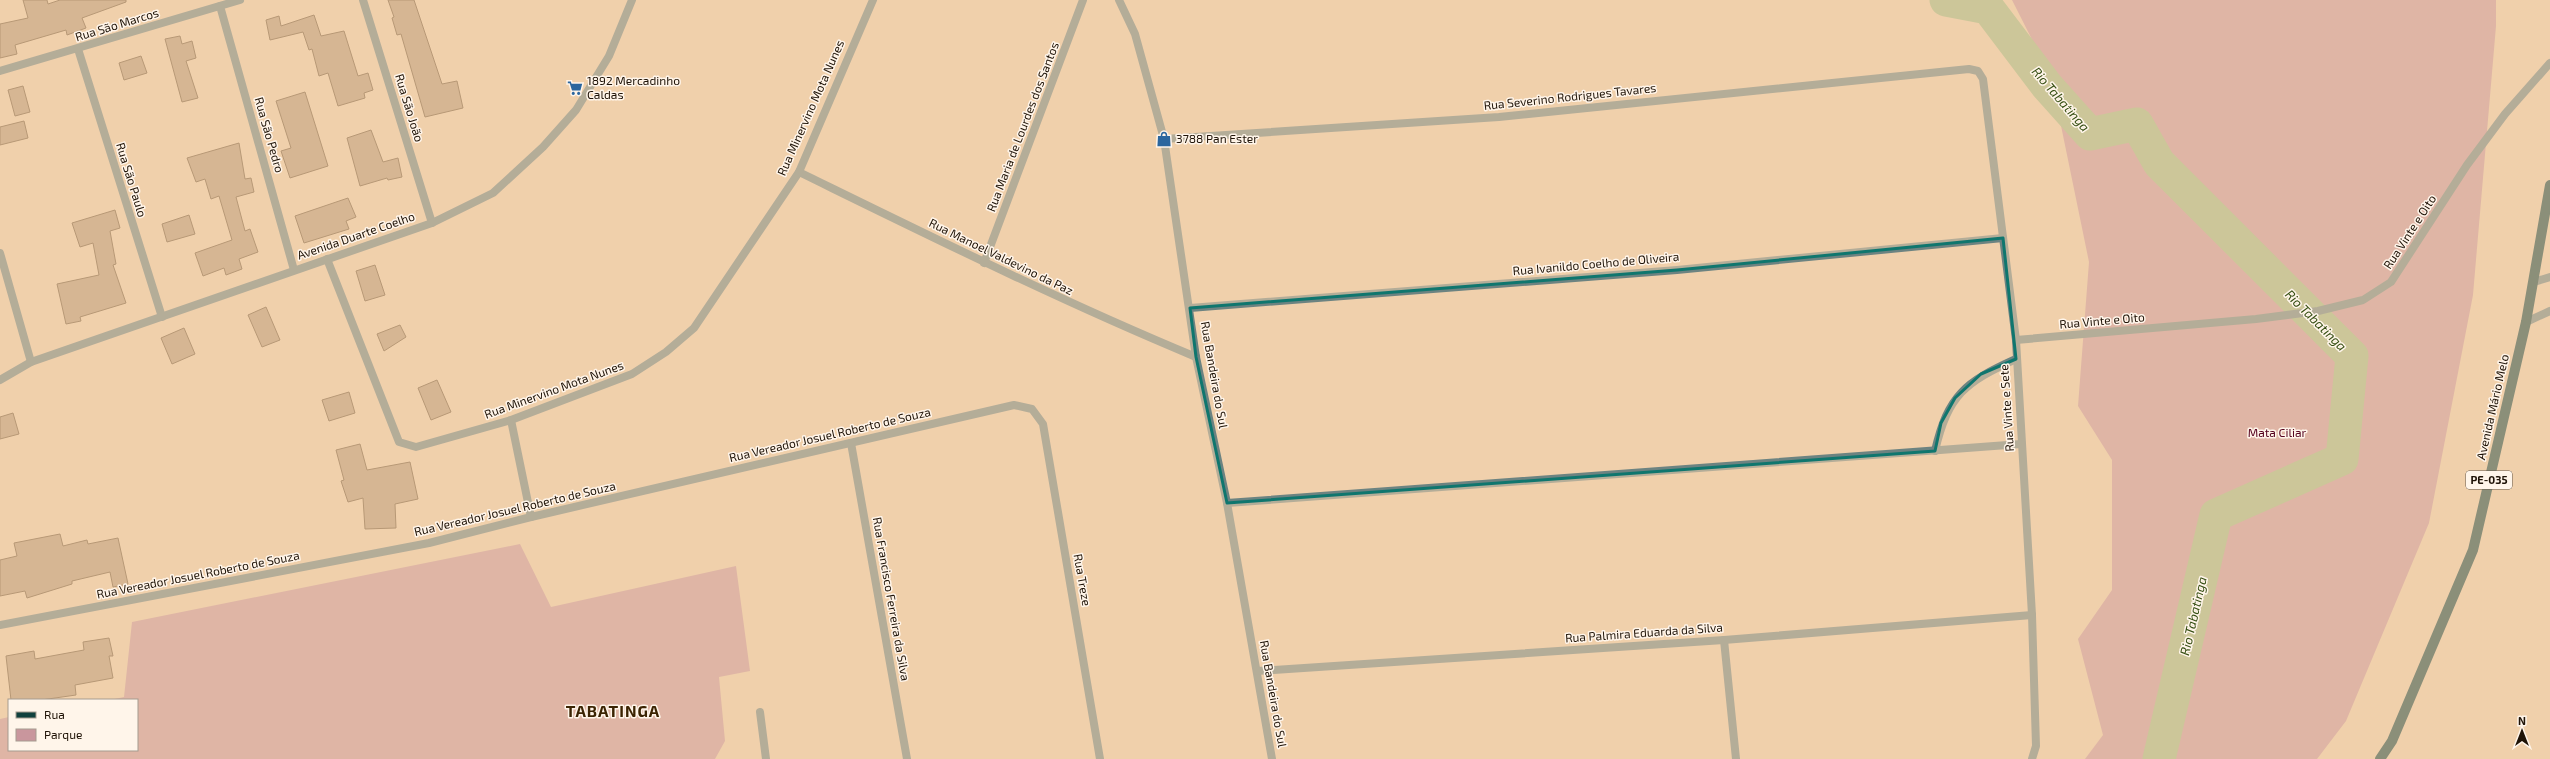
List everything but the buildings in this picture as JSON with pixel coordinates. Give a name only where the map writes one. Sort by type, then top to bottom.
[{"type":"main road","name":"Avenida Mário Melo","points":[[2380,759],[2392,741],[2473,550],[2526,322],[2550,185]]},
{"type":"street","name":"Rua São Marcos","points":[[0,71],[240,0]]},
{"type":"street","name":"Rua São João","points":[[363,0],[432,223]]},
{"type":"street","name":"Avenida Duarte Coelho","points":[[0,380],[30,362],[432,223],[492,193],[543,147],[576,110],[609,56],[632,0]]},
{"type":"street","name":"Rua Minervino Mota Nunes","points":[[327,259],[399,442],[416,447],[511,420],[632,374],[666,352],[694,328],[798,172],[873,0]]},
{"type":"street","name":"Rua Maria de Lourdes dos Santos","points":[[984,263],[1083,0]]},
{"type":"street","name":"Rua Bandeira do Sul","points":[[1119,0],[1135,34],[1164,138],[1196,357],[1227,503],[1272,759]]},
{"type":"street","name":"Rua São Pedro","points":[[220,6],[294,270]]},
{"type":"street","name":"Rua São Paulo","points":[[78,49],[162,317]]},
{"type":"street","name":"Rua Vinte e Oito","points":[[2016,340],[2256,319],[2318,311],[2363,300],[2391,282],[2467,165],[2505,114],[2550,63]]},
{"type":"street","name":"Rua Severino Rodrigues Tavares","points":[[1164,138],[1499,117],[1969,69],[1978,71]]},
{"type":"street","name":"Rua Vinte e Sete","points":[[1978,71],[1983,79],[2016,340],[2032,615],[2036,746],[2032,759]]},
{"type":"street","name":"Rua Manoel Valdevino da Paz","points":[[798,172],[984,263],[1109,321],[1196,357]]},
{"type":"street","name":"Rua Ivanildo Coelho de Oliveira","points":[[1190,308],[1677,270],[2003,238]]},
{"type":"street","points":[[0,253],[30,362]]},
{"type":"street","points":[[2534,282],[2550,277]]},
{"type":"street","points":[[2526,322],[2550,311]]},
{"type":"street","points":[[1935,451],[1941,423],[1955,398],[1981,374],[2016,359]]},
{"type":"street","name":"Rua Vereador Josuel Roberto de Souza","points":[[0,625],[429,543],[531,516],[1014,405],[1032,409]]},
{"type":"street","name":"Rua Treze","points":[[1032,409],[1043,424],[1100,759]]},
{"type":"street","points":[[511,420],[531,516]]},
{"type":"street","name":"Rua Francisco Ferreira da Silva","points":[[851,443],[907,759]]},
{"type":"street","points":[[1227,503],[2021,444]]},
{"type":"street","name":"Rua Palmira Eduarda da Silva","points":[[1257,670],[1724,640],[2032,615]]},
{"type":"street","points":[[1724,640],[1736,759]]},
{"type":"street","points":[[760,712],[766,759]]},
{"type":"highlighted area","points":[[2003,238],[2016,359],[1981,374],[1955,398],[1941,423],[1935,451],[1227,503],[1196,357],[1190,308],[1677,270]]},
{"type":"green space","name":"Mata Ciliar","points":[[2012,0],[2496,0],[2496,26],[2473,295],[2429,523],[2346,721],[2317,759],[2085,759],[2103,735],[2078,639],[2112,590],[2112,460],[2078,406],[2089,262],[2051,77]]},
{"type":"green space","points":[[520,544],[551,607],[736,566],[750,671],[719,677],[725,741],[715,759],[0,759],[0,719],[8,717],[8,751],[138,751],[138,699],[115,699],[124,697],[132,622]]},
{"type":"waterway","name":"Rio Tabatinga","points":[[1946,0],[1988,8],[2047,86],[2090,134],[2137,124],[2159,163],[2352,356],[2342,459],[2216,515],[2159,759]]},
{"type":"place","name":"1892 Mercadinho Caldas","points":[[575,88]]},
{"type":"place","name":"3788 Pan Ester","points":[[1164,139]]},
{"type":"district","name":"TABATINGA","points":[[613,711]]}]
